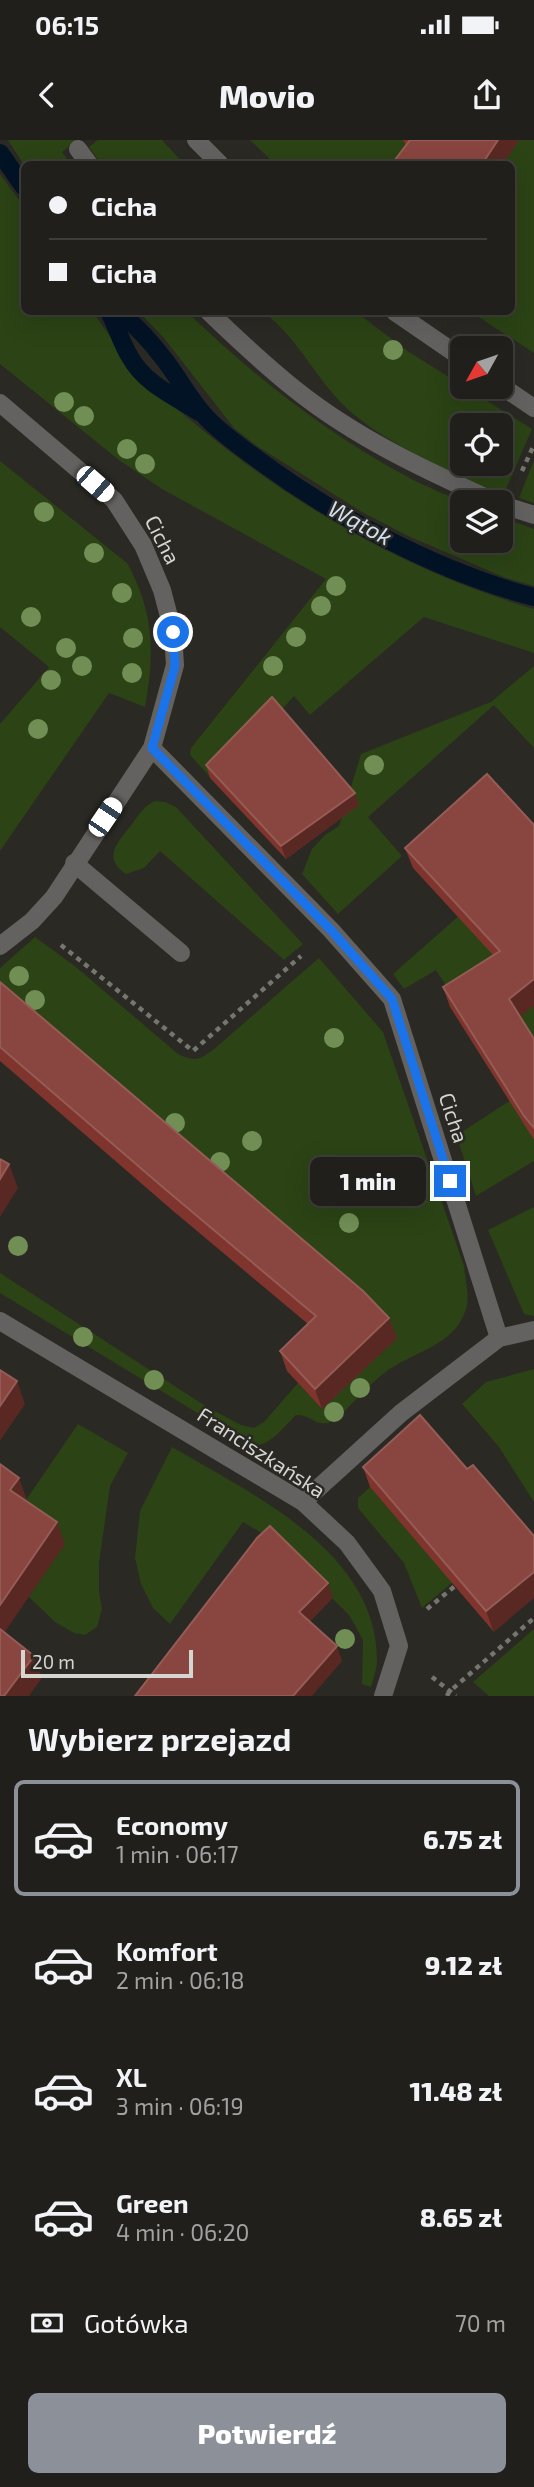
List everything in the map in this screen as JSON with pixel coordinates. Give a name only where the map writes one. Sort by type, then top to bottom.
[{"type":"street","points":[[197,140],[217,161]]},
{"type":"street","points":[[78,149],[87,161]]},
{"type":"street","points":[[212,315],[298,391],[430,472],[469,490]]},
{"type":"street","points":[[399,315],[450,350]]},
{"type":"street","points":[[513,394],[534,408]]},
{"type":"street","name":"Cicha","points":[[0,403],[114,500],[143,545],[162,590],[170,622],[175,666],[152,748],[54,897],[32,921],[0,946]]},
{"type":"street","points":[[513,508],[534,515]]},
{"type":"street","name":"Cicha","points":[[152,748],[331,930],[392,999],[499,1338]]},
{"type":"street","points":[[74,863],[181,953]]},
{"type":"street","name":"Franciszkańska","points":[[0,1321],[303,1502],[347,1543],[382,1591],[398,1646],[383,1696]]},
{"type":"street","points":[[303,1502],[401,1413],[499,1338],[534,1330]]},
{"type":"path","points":[[526,461],[534,443]]},
{"type":"path","points":[[419,1616],[455,1586]]},
{"type":"path","points":[[447,1696],[534,1618]]},
{"type":"green space","points":[[8,140],[77,140],[62,152],[69,161],[21,161]]},
{"type":"green space","points":[[98,140],[162,140],[181,161],[99,161],[89,147]]},
{"type":"green space","points":[[250,140],[534,140],[534,353],[513,339],[513,336],[508,336],[476,315],[515,315],[515,161],[272,161]]},
{"type":"green space","points":[[0,174],[21,203],[21,315],[95,315],[125,357],[151,387],[238,458],[277,485],[358,535],[400,557],[444,577],[534,609],[534,653],[424,617],[310,715],[294,696],[279,713],[275,710],[211,778],[190,755],[191,748],[326,579],[162,489],[119,460],[0,364]]},
{"type":"green space","points":[[142,315],[190,315],[264,380],[346,441],[406,476],[450,496],[450,553],[513,553],[513,521],[534,529],[534,586],[506,578],[408,536],[362,512],[257,446],[234,428],[164,338]]},
{"type":"green space","points":[[267,315],[360,315],[409,352],[450,378],[450,399],[484,399],[506,413],[450,413],[450,471],[387,438],[352,413]]},
{"type":"green space","points":[[513,417],[532,429],[513,473]]},
{"type":"green space","points":[[534,460],[534,503],[519,498]]},
{"type":"green space","points":[[0,461],[127,563],[143,598],[151,651],[145,707],[109,693],[0,851],[0,724],[49,667],[0,627]]},
{"type":"green space","points":[[460,476],[512,476],[506,490],[490,490]]},
{"type":"green space","points":[[534,666],[534,748],[494,705],[368,817],[402,856],[338,914],[302,874],[312,849],[325,835],[339,826],[361,754],[491,702]]},
{"type":"green space","points":[[155,801],[176,807],[303,944],[284,960],[160,851],[144,868],[126,874],[119,868],[113,855],[118,843],[142,811]]},
{"type":"green space","points":[[513,868],[534,877],[534,1161],[476,1196],[458,1140],[460,1133],[516,1097],[436,970],[404,989],[393,974]]},
{"type":"green space","points":[[35,937],[76,967],[178,1054],[193,1059],[201,1058],[214,1049],[319,958],[383,1032],[464,1266],[467,1304],[460,1322],[452,1332],[430,1348],[383,1374],[337,1419],[320,1423],[296,1415],[269,1440],[250,1445],[0,1293],[0,1273],[207,1407],[241,1425],[254,1428],[264,1422],[298,1383],[322,1409],[323,1337],[307,1323],[340,1285],[0,996],[0,968]]},
{"type":"green space","points":[[534,1207],[534,1316],[524,1314],[488,1230]]},
{"type":"green space","points":[[534,1369],[534,1502],[499,1447],[462,1404],[486,1382]]},
{"type":"green space","points":[[78,1424],[128,1453],[110,1486],[99,1563],[102,1609],[97,1627],[85,1635],[74,1633],[55,1622],[29,1597],[0,1538]]},
{"type":"green space","points":[[172,1447],[272,1507],[305,1531],[334,1558],[357,1588],[372,1622],[377,1661],[371,1687],[362,1684],[363,1640],[349,1615],[275,1541],[243,1522],[170,1624],[153,1608],[141,1584],[135,1558],[140,1511]]},
{"type":"green space","points":[[370,1487],[453,1582],[422,1608],[404,1563],[358,1508],[358,1498]]},
{"type":"green space","points":[[534,1629],[534,1696],[489,1696],[473,1682]]},
{"type":"building","points":[[410,140],[498,140],[484,161],[394,161]]},
{"type":"building","points":[[272,697],[355,793],[281,846],[206,765]]},
{"type":"building","points":[[487,774],[534,825],[534,979],[509,999],[534,1039],[534,1128],[443,987],[500,951],[405,848]]},
{"type":"building","points":[[0,982],[363,1291],[389,1318],[315,1389],[280,1351],[316,1316],[0,1047]]},
{"type":"building","points":[[0,1159],[9,1164],[0,1179]]},
{"type":"building","points":[[0,1370],[17,1381],[0,1406]]},
{"type":"building","points":[[420,1415],[467,1469],[473,1465],[534,1536],[534,1572],[486,1611],[363,1467]]},
{"type":"building","points":[[0,1464],[19,1478],[10,1490],[57,1522],[0,1605]]},
{"type":"building","points":[[270,1526],[328,1583],[299,1612],[337,1646],[293,1696],[135,1696],[257,1538]]},
{"type":"building","points":[[0,1629],[34,1656],[4,1696],[0,1696]]},
{"type":"waterway","name":"Wątok","points":[[0,153],[21,183]]},
{"type":"waterway","name":"Wątok","points":[[110,315],[127,352],[144,375],[161,389],[199,412]]},
{"type":"waterway","name":"Wątok","points":[[123,315],[159,353],[209,421],[284,478],[388,540],[461,573],[534,597]]},
{"type":"route","points":[[173,632],[175,666],[152,748],[331,930],[392,999],[450,1181]]}]
